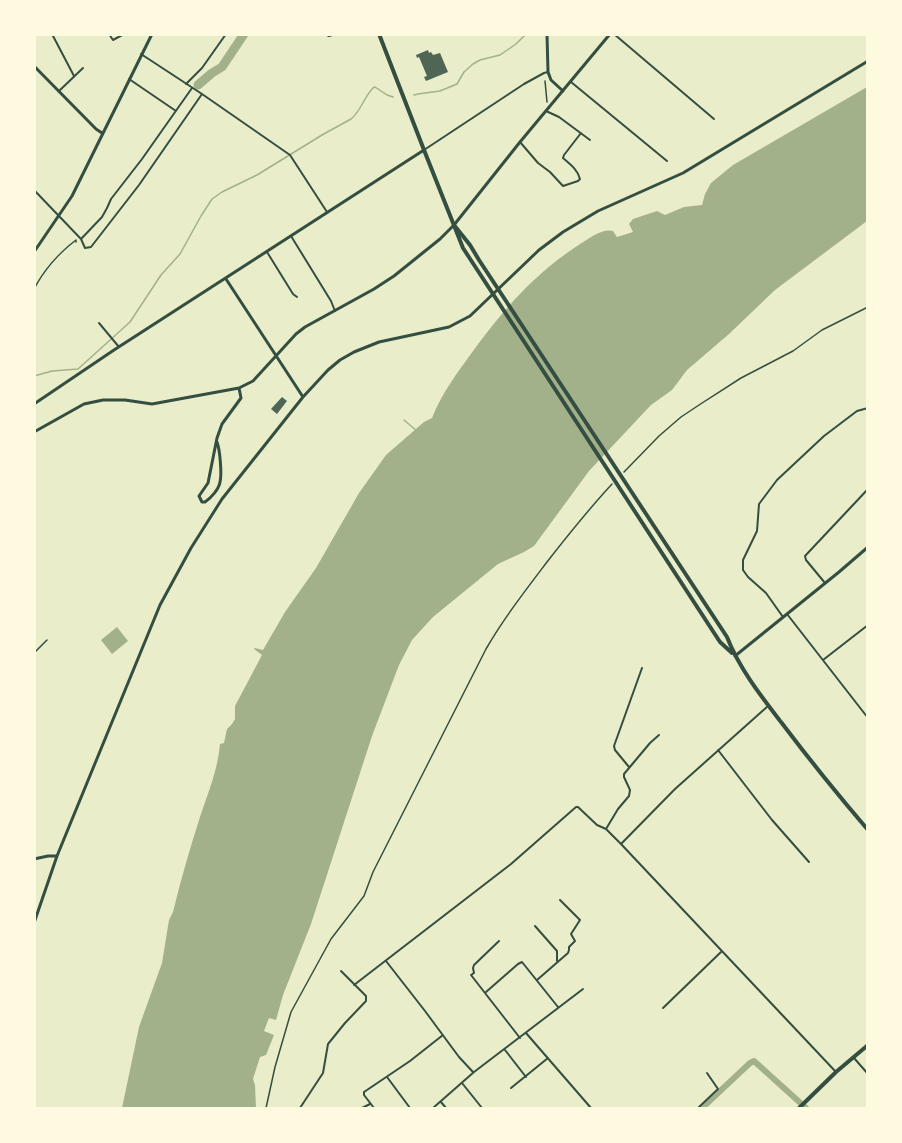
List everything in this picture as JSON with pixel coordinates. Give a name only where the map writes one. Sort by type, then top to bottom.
[{"type":"main road","points":[[379,34],[454,225],[473,264],[720,642],[735,656]]},
{"type":"main road","points":[[454,225],[470,245],[727,637],[735,656],[768,706],[867,830]]},
{"type":"main road","points":[[801,1107],[867,1045]]},
{"type":"street","points":[[52,34],[74,76]]},
{"type":"street","points":[[109,34],[113,40],[124,34]]},
{"type":"street","points":[[34,252],[72,196],[152,34]]},
{"type":"street","points":[[186,84],[202,68],[226,34]]},
{"type":"street","points":[[325,34],[329,36],[336,34]]},
{"type":"street","points":[[547,34],[548,72],[551,80],[563,91]]},
{"type":"street","points":[[34,432],[84,404],[103,400],[125,400],[152,404],[239,388],[253,381],[305,327],[375,289],[440,239],[612,34],[714,119]]},
{"type":"street","points":[[141,54],[290,155],[327,212]]},
{"type":"street","points":[[34,923],[57,856],[160,606],[191,548],[222,499],[303,397],[328,370],[354,352],[379,342],[449,327],[470,316],[539,250],[563,232],[604,207],[683,173],[867,61]]},
{"type":"street","points":[[34,66],[102,133]]},
{"type":"street","points":[[59,91],[83,68]]},
{"type":"street","points":[[34,404],[524,84],[548,72]]},
{"type":"street","points":[[129,79],[176,111]]},
{"type":"street","points":[[545,81],[547,102]]},
{"type":"street","points":[[571,82],[667,161]]},
{"type":"street","points":[[81,239],[102,217],[111,200],[192,88]]},
{"type":"street","points":[[34,190],[81,239],[85,248],[92,247],[202,94]]},
{"type":"street","points":[[546,111],[560,117],[590,140]]},
{"type":"street","points":[[520,142],[538,163],[563,186],[566,186],[580,179],[572,165],[563,158],[581,133]]},
{"type":"street","points":[[291,236],[335,311]]},
{"type":"street","points":[[34,289],[46,269],[65,248],[76,240],[76,242]]},
{"type":"street","points":[[267,252],[297,297]]},
{"type":"street","points":[[226,279],[303,397]]},
{"type":"street","points":[[99,322],[119,347]]},
{"type":"street","points":[[217,442],[220,484],[206,502],[202,502],[199,496],[208,483],[217,438],[222,424],[240,398],[239,388]]},
{"type":"street","points":[[867,408],[857,411],[824,436],[777,480],[759,504],[757,531],[743,560],[743,570],[747,577],[785,616],[867,718]]},
{"type":"street","points":[[825,583],[805,556],[867,489]]},
{"type":"street","points":[[735,656],[867,547]]},
{"type":"street","points":[[822,661],[867,625]]},
{"type":"street","points":[[34,653],[47,640]]},
{"type":"street","points":[[629,767],[614,746],[642,668]]},
{"type":"street","points":[[621,844],[669,795],[768,706]]},
{"type":"street","points":[[606,830],[629,796],[630,790],[624,777],[625,771],[659,735]]},
{"type":"street","points":[[718,750],[808,862]]},
{"type":"street","points":[[354,985],[511,864],[576,807],[580,807],[597,825],[621,844],[836,1072]]},
{"type":"street","points":[[34,859],[57,856]]},
{"type":"street","points":[[537,980],[569,951],[569,947],[575,941],[571,934],[580,920],[560,900]]},
{"type":"street","points":[[535,926],[556,951],[557,961]]},
{"type":"street","points":[[499,940],[474,965],[474,973],[471,975],[520,1038]]},
{"type":"street","points":[[663,1008],[722,951]]},
{"type":"street","points":[[386,961],[459,1057],[474,1072]]},
{"type":"street","points":[[485,993],[520,963],[524,963],[558,1007]]},
{"type":"street","points":[[300,1108],[323,1073],[328,1044],[366,1001],[366,996],[341,971]]},
{"type":"street","points":[[433,1108],[474,1072],[583,988]]},
{"type":"street","points":[[526,1033],[591,1108]]},
{"type":"street","points":[[374,1108],[364,1092],[443,1035]]},
{"type":"street","points":[[505,1050],[526,1077]]},
{"type":"street","points":[[511,1088],[548,1058]]},
{"type":"street","points":[[854,1058],[867,1074]]},
{"type":"street","points":[[698,1108],[718,1089],[707,1073]]},
{"type":"street","points":[[386,1076],[410,1108]]},
{"type":"street","points":[[462,1083],[482,1108]]},
{"type":"street","points":[[441,1102],[446,1108]]},
{"type":"street","points":[[362,1108],[370,1104]]},
{"type":"path","points":[[622,473],[665,430],[699,405],[741,378],[793,351],[822,330],[867,307]]},
{"type":"path","points":[[266,1108],[291,1012],[331,939],[366,893],[373,872],[486,649],[522,595],[589,508],[614,482]]},
{"type":"shaded area","points":[[867,87],[867,221],[775,290],[687,370],[672,390],[651,405],[589,471],[534,546],[498,564],[433,617],[412,640],[399,665],[372,736],[311,924],[283,995],[276,1020],[269,1018],[264,1031],[274,1035],[266,1055],[260,1057],[253,1079],[256,1108],[122,1108],[139,1027],[162,963],[169,920],[215,772],[220,744],[224,743],[227,729],[235,719],[235,706],[262,655],[254,649],[263,650],[285,612],[316,568],[359,493],[386,455],[424,422],[432,418],[450,383],[473,351],[521,293],[548,267],[600,232],[613,231],[617,237],[633,232],[629,224],[633,219],[657,211],[665,215],[684,207],[702,205],[711,183],[733,165]]},
{"type":"shaded area","points":[[117,627],[128,641],[112,654],[101,640]]},
{"type":"building","points":[[428,50],[433,55],[440,53],[448,72],[426,81],[424,77],[427,76],[416,55]]},
{"type":"building","points":[[282,397],[287,401],[277,414],[271,409]]},
{"type":"waterway","points":[[198,85],[222,67],[244,34]]},
{"type":"waterway","points":[[414,95],[440,91],[457,84],[464,72],[473,64],[500,55],[526,34]]},
{"type":"waterway","points":[[34,376],[52,371],[78,369],[130,322],[161,275],[180,254],[212,199],[351,119],[373,88],[393,97]]},
{"type":"waterway","points":[[404,420],[417,431]]},
{"type":"waterway","points":[[702,1108],[754,1061],[806,1108]]}]
